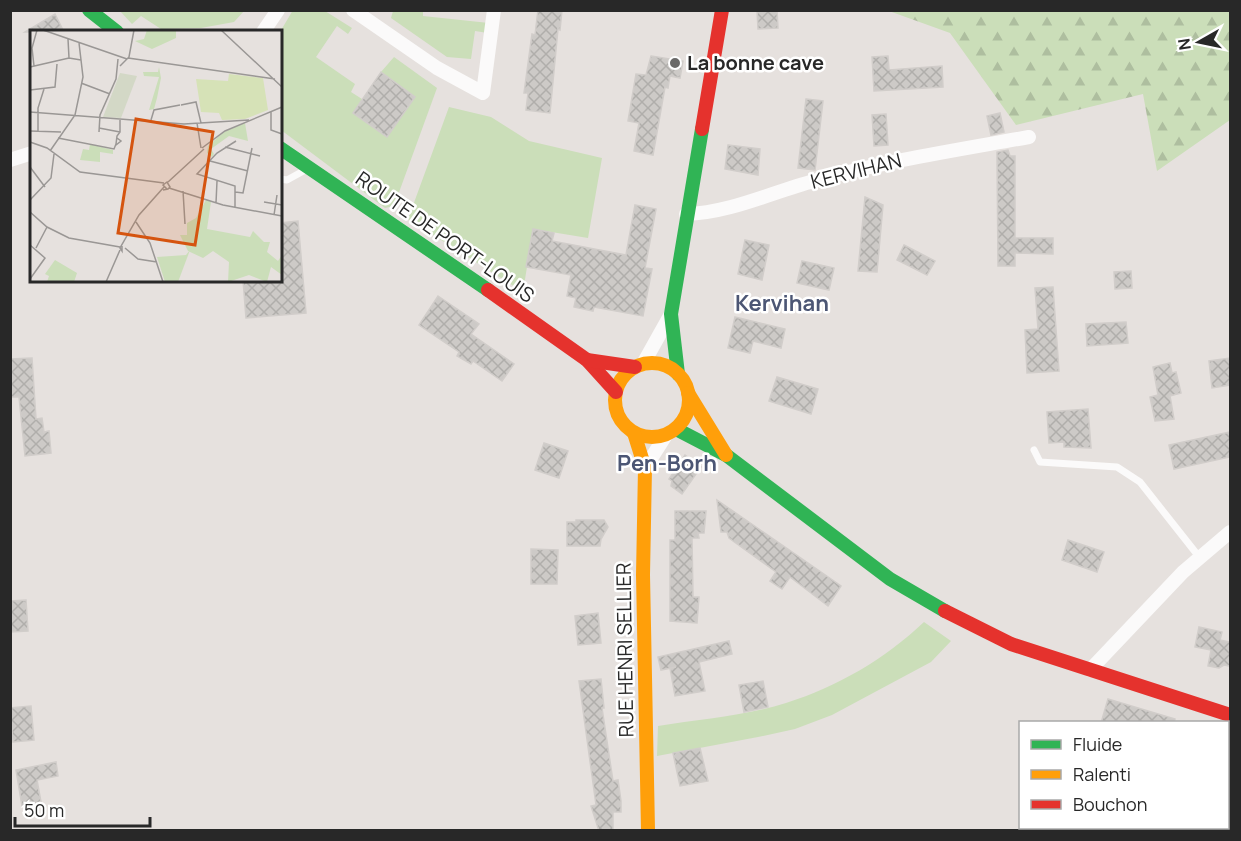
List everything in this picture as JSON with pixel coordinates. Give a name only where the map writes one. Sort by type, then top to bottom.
[{"type":"main road","points":[[89,10],[114,30]]},
{"type":"main road","points":[[722,10],[671,314],[678,374],[726,454]]},
{"type":"main road","name":"ROUTE DE PORT-LOUIS","points":[[282,149],[396,225],[587,360]]},
{"type":"main road","points":[[587,360],[639,366],[663,365],[678,374]]},
{"type":"main road","points":[[587,360],[616,392]]},
{"type":"main road","points":[[639,366],[623,377],[616,392],[615,405],[621,421],[634,433],[651,438],[671,432],[686,415],[688,393]]},
{"type":"main road","points":[[671,432],[726,454],[891,579],[945,611],[1011,644],[1230,715]]},
{"type":"main road","name":"RUE HENRI SELLIER","points":[[634,433],[645,468],[643,575],[648,831]]},
{"type":"street","points":[[264,30],[278,10]]},
{"type":"street","points":[[353,10],[437,68],[483,93],[494,10]]},
{"type":"street","name":"KERVIHAN","points":[[686,214],[711,212],[814,181],[902,159],[1029,137]]},
{"type":"street","points":[[10,160],[30,154]]},
{"type":"street","points":[[639,366],[671,314]]},
{"type":"street","points":[[645,468],[671,432]]},
{"type":"street","points":[[1090,670],[1120,636],[1230,532]]},
{"type":"lane","points":[[282,179],[286,180],[309,167]]},
{"type":"lane","points":[[1034,450],[1040,462],[1117,467],[1140,482],[1200,558]]},
{"type":"green space","points":[[293,10],[325,11],[352,28],[348,34],[337,26],[316,57],[355,84],[351,92],[362,99],[353,113],[387,137],[415,97],[381,72],[394,57],[437,88],[394,206],[385,208],[282,131],[281,30]]},
{"type":"green space","points":[[120,11],[244,11],[234,22],[201,28],[161,29],[141,16],[132,24]]},
{"type":"green space","points":[[393,11],[423,11],[423,16],[489,23],[488,33],[475,31],[471,59],[447,57],[391,18]]},
{"type":"green space","points":[[889,11],[1230,11],[1230,120],[1157,171],[1143,94],[1016,125],[950,33]]},
{"type":"green space","points":[[449,107],[491,117],[529,141],[602,158],[588,238],[533,229],[523,292],[408,219]]},
{"type":"green space","points":[[924,622],[951,641],[931,662],[832,715],[795,729],[657,756],[658,726],[755,711],[824,689],[877,660]]},
{"type":"building","points":[[538,10],[562,10],[550,113],[526,110],[528,93],[524,93],[532,34],[535,35]]},
{"type":"building","points":[[757,10],[777,10],[778,28],[758,29]]},
{"type":"building","points":[[55,14],[63,30],[30,30],[30,32],[25,32]]},
{"type":"building","points":[[651,56],[683,61],[680,78],[670,76],[668,88],[665,87],[653,155],[634,151],[639,123],[628,121],[636,74],[646,75]]},
{"type":"building","points":[[888,56],[889,70],[942,66],[943,87],[874,91],[872,57]]},
{"type":"building","points":[[381,72],[415,97],[387,137],[353,113]]},
{"type":"building","points":[[806,99],[823,101],[815,170],[798,168]]},
{"type":"building","points":[[1000,113],[1004,132],[991,135],[987,116]]},
{"type":"building","points":[[886,114],[888,145],[874,146],[872,115]]},
{"type":"building","points":[[728,145],[760,149],[758,175],[725,169]]},
{"type":"building","points":[[1008,150],[1010,156],[1015,156],[1015,238],[1053,238],[1053,254],[1015,253],[1015,266],[998,266],[997,152]]},
{"type":"building","points":[[865,197],[883,205],[877,272],[858,271]]},
{"type":"building","points":[[635,205],[656,209],[645,268],[652,269],[643,316],[594,307],[593,311],[574,307],[576,298],[567,296],[571,275],[526,267],[533,229],[554,233],[552,241],[626,255]]},
{"type":"building","points":[[298,221],[306,313],[246,318],[243,282],[282,282],[282,223]]},
{"type":"building","points":[[745,240],[769,245],[762,280],[738,274]]},
{"type":"building","points":[[904,245],[935,261],[927,275],[897,260]]},
{"type":"building","points":[[802,261],[834,268],[829,290],[797,283]]},
{"type":"building","points":[[1131,271],[1132,288],[1115,289],[1114,272]]},
{"type":"building","points":[[1053,287],[1059,371],[1027,373],[1025,330],[1038,329],[1035,288]]},
{"type":"building","points":[[438,296],[479,324],[471,334],[514,364],[502,381],[473,361],[471,364],[457,356],[459,352],[419,325]]},
{"type":"building","points":[[735,317],[785,329],[781,348],[753,341],[750,353],[728,348]]},
{"type":"building","points":[[1126,322],[1128,343],[1087,346],[1086,324]]},
{"type":"building","points":[[32,358],[36,419],[42,418],[44,432],[49,431],[51,453],[25,456],[19,397],[11,397],[10,359]]},
{"type":"building","points":[[1230,358],[1230,385],[1212,388],[1209,361]]},
{"type":"building","points":[[1170,363],[1172,373],[1176,372],[1181,393],[1170,396],[1174,419],[1155,421],[1150,397],[1158,395],[1153,367]]},
{"type":"building","points":[[777,377],[818,389],[811,414],[769,401]]},
{"type":"building","points":[[1088,409],[1091,448],[1064,447],[1064,442],[1049,443],[1047,412]]},
{"type":"building","points":[[1230,432],[1230,457],[1174,469],[1169,445]]},
{"type":"building","points":[[544,443],[568,451],[559,478],[535,470]]},
{"type":"building","points":[[685,455],[701,467],[682,494],[671,486],[672,481],[669,479]]},
{"type":"building","points":[[717,500],[841,586],[828,606],[790,577],[782,589],[770,581],[776,572],[729,538],[727,532],[721,532]]},
{"type":"building","points":[[675,511],[706,511],[704,533],[698,533],[699,538],[692,538],[693,597],[699,597],[697,623],[670,621],[670,540],[675,540]]},
{"type":"building","points":[[576,520],[604,520],[608,527],[600,546],[567,546],[567,522],[576,522]]},
{"type":"building","points":[[1068,540],[1104,552],[1097,572],[1062,560]]},
{"type":"building","points":[[531,549],[558,550],[557,584],[531,584]]},
{"type":"building","points":[[26,600],[28,631],[10,632],[10,601]]},
{"type":"building","points":[[598,613],[601,643],[578,645],[575,616]]},
{"type":"building","points":[[1199,627],[1222,632],[1220,640],[1230,642],[1230,666],[1224,665],[1219,668],[1208,666],[1211,650],[1195,647]]},
{"type":"building","points":[[729,641],[732,654],[699,662],[705,691],[675,696],[670,668],[661,670],[658,657]]},
{"type":"building","points":[[601,679],[604,708],[602,708],[613,781],[618,780],[621,801],[621,812],[613,812],[613,831],[599,831],[591,806],[596,805],[579,681]]},
{"type":"building","points":[[763,681],[768,707],[744,712],[739,685]]},
{"type":"building","points":[[1108,699],[1175,719],[1174,721],[1102,721]]},
{"type":"building","points":[[31,706],[34,740],[13,742],[10,708]]},
{"type":"building","points":[[700,748],[708,781],[680,786],[673,753]]},
{"type":"building","points":[[56,762],[58,776],[37,780],[41,802],[22,806],[16,770]]},
{"type":"traffic: fast","points":[[89,10],[114,30]]},
{"type":"traffic: fast","points":[[678,374],[671,314],[702,129]]},
{"type":"traffic: fast","points":[[282,149],[488,290]]},
{"type":"traffic: fast","points":[[676,429],[726,455],[890,579],[945,611]]},
{"type":"traffic: slow","points":[[652,363],[666,366],[678,374],[686,386],[689,400],[686,414],[678,426],[666,434],[652,437],[638,434],[626,426],[618,414],[615,400],[618,386],[626,374],[638,366],[652,363]]},
{"type":"traffic: slow","points":[[688,393],[726,455]]},
{"type":"traffic: slow","points":[[634,433],[645,468],[643,575],[648,830]]},
{"type":"traffic: jam","points":[[702,129],[722,10]]},
{"type":"traffic: jam","points":[[488,290],[587,360],[616,392]]},
{"type":"traffic: jam","points":[[587,360],[635,367]]},
{"type":"traffic: jam","points":[[945,611],[1011,644],[1230,715]]},
{"type":"place","name":"La bonne cave","points":[[675,63]]},
{"type":"district","name":"Kervihan","points":[[782,303]]},
{"type":"district","name":"Pen-Borh","points":[[667,463]]}]
